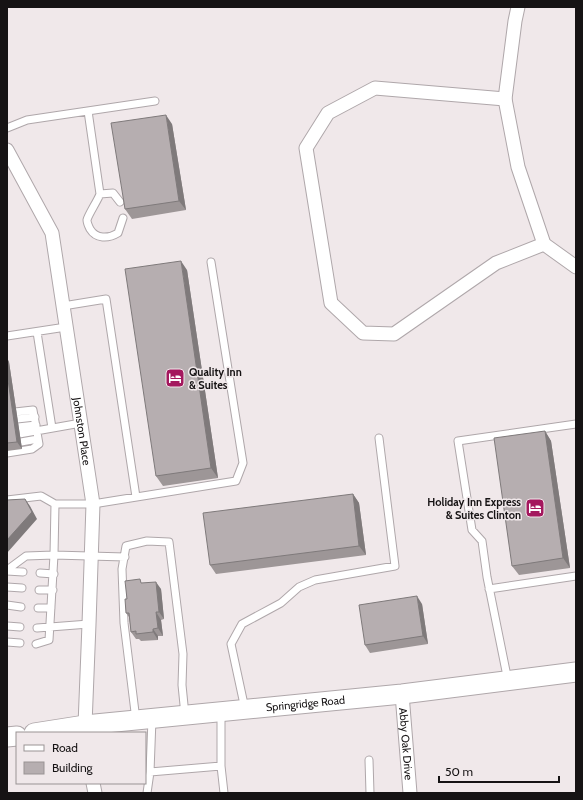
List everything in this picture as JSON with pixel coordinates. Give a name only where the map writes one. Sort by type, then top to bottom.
[{"type":"main road","name":"Springridge Road","points":[[47,732],[85,729],[144,719],[402,694],[576,672]]},
{"type":"street","points":[[518,7],[505,99],[518,167],[544,244],[576,267]]},
{"type":"street","points":[[505,99],[375,88],[328,113],[306,148],[331,303],[363,333],[394,334],[496,263],[544,244]]},
{"type":"street","name":"Johnston Place","points":[[7,150],[52,234],[93,504],[85,729]]},
{"type":"street","name":"Abby Oak Drive","points":[[402,694],[410,793]]},
{"type":"lane","points":[[7,128],[27,120],[155,101]]},
{"type":"lane","points":[[88,111],[100,194],[87,220],[88,226],[91,231],[101,237],[107,238],[118,233],[123,218]]},
{"type":"lane","points":[[100,194],[113,193],[120,202]]},
{"type":"lane","points":[[7,500],[41,496],[55,504],[93,504],[236,481],[243,463],[211,262]]},
{"type":"lane","points":[[63,306],[106,299],[136,497]]},
{"type":"lane","points":[[7,336],[66,327]]},
{"type":"lane","points":[[37,332],[52,428]]},
{"type":"lane","points":[[7,453],[32,449],[39,444],[33,410],[16,416]]},
{"type":"lane","points":[[19,431],[36,428],[52,428],[80,423]]},
{"type":"lane","points":[[508,681],[489,589],[482,541],[472,530],[458,441],[576,424]]},
{"type":"lane","points":[[21,442],[36,428]]},
{"type":"lane","points":[[245,710],[231,644],[242,624],[281,603],[299,587],[315,580],[395,566],[379,438]]},
{"type":"lane","points":[[36,644],[49,640],[54,574],[55,504]]},
{"type":"lane","points":[[145,732],[124,623],[122,569],[126,546],[147,541],[168,542],[183,654],[182,686],[185,715]]},
{"type":"lane","points":[[7,570],[26,556],[54,555],[124,557]]},
{"type":"lane","points":[[7,570],[23,572]]},
{"type":"lane","points":[[40,573],[54,574]]},
{"type":"lane","points":[[489,589],[576,576]]},
{"type":"lane","points":[[7,587],[22,588]]},
{"type":"lane","points":[[39,590],[53,590]]},
{"type":"lane","points":[[7,605],[21,607]]},
{"type":"lane","points":[[38,608],[51,608]]},
{"type":"lane","points":[[37,628],[89,624]]},
{"type":"lane","points":[[7,626],[20,627]]},
{"type":"lane","points":[[7,642],[20,643]]},
{"type":"lane","points":[[221,712],[221,766],[224,793]]},
{"type":"lane","points":[[146,737],[150,772],[147,793]]},
{"type":"lane","points":[[369,760],[370,793]]},
{"type":"lane","points":[[150,772],[221,766]]},
{"type":"building","points":[[166,115],[179,201],[125,209],[111,123]]},
{"type":"building","name":"Quality Inn & Suites","points":[[181,261],[211,468],[156,476],[125,269]]},
{"type":"building","points":[[7,373],[17,442],[7,443]]},
{"type":"building","name":"Holiday Inn Express & Suites Clinton","points":[[545,431],[563,558],[512,566],[494,438]]},
{"type":"building","points":[[353,494],[359,546],[210,565],[203,513]]},
{"type":"building","points":[[25,499],[32,512],[7,540],[7,500]]},
{"type":"building","points":[[140,579],[141,583],[156,582],[159,612],[156,612],[158,628],[153,629],[153,632],[136,634],[136,631],[131,632],[129,613],[126,613],[125,599],[127,599],[125,581]]},
{"type":"building","points":[[417,596],[423,636],[365,645],[359,605]]},
{"type":"place","name":"Quality Inn & Suites","points":[[175,378]]},
{"type":"place","name":"Holiday Inn Express & Suites Clinton","points":[[535,508]]}]
